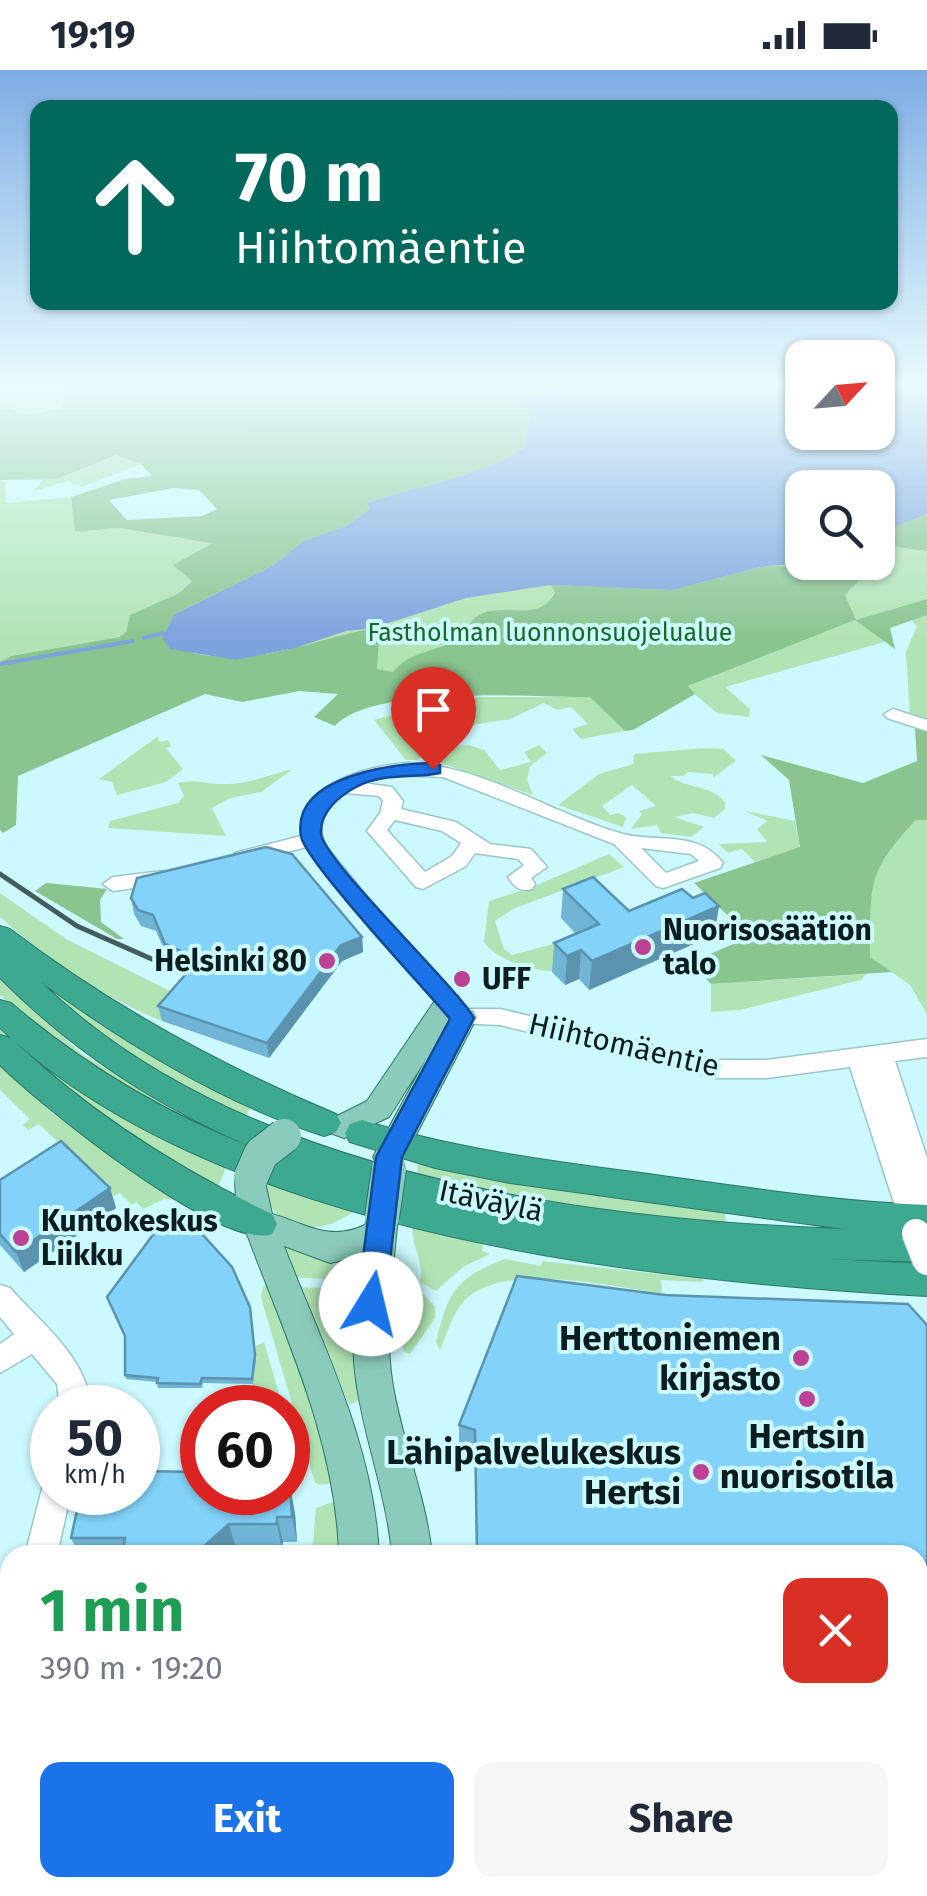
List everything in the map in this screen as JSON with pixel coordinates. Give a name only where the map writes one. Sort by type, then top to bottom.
[{"type":"highway","points":[[0,936],[79,994],[137,1030],[267,1098],[343,1127],[391,1157],[482,1164],[831,1216],[922,1224]]},
{"type":"highway","name":"Itäväylä","points":[[0,960],[52,1012],[108,1059],[164,1094],[238,1131],[318,1160],[393,1181],[609,1226],[739,1239],[922,1224]]},
{"type":"highway","name":"Itäväylä","points":[[0,1011],[52,1056],[136,1112],[175,1132],[306,1182],[442,1218],[593,1251],[741,1270],[927,1280]]},
{"type":"highway","points":[[0,1046],[56,1100],[92,1127],[153,1166],[260,1224]]},
{"type":"main road","points":[[358,1545],[358,1508],[350,1469],[260,1224],[250,1193],[251,1177],[261,1154],[284,1136],[343,1127],[378,1108],[455,1010]]},
{"type":"main road","points":[[411,1545],[404,1499],[374,1384],[371,1304],[391,1157],[455,1010]]},
{"type":"main road","points":[[260,1224],[326,1250],[349,1248],[382,1224]]},
{"type":"street","points":[[893,714],[927,726]]},
{"type":"street","points":[[311,840],[318,806],[342,787],[388,770],[433,769],[621,840]]},
{"type":"street","points":[[342,787],[385,791],[393,801],[376,831],[422,882],[458,861],[472,844]]},
{"type":"street","points":[[390,812],[449,826],[485,850],[524,854],[538,868],[518,877],[525,884]]},
{"type":"street","points":[[224,862],[311,840]]},
{"type":"street","points":[[311,840],[455,1010]]},
{"type":"street","points":[[114,884],[192,870]]},
{"type":"street","name":"Hiihtomäentie","points":[[455,1010],[500,1017],[704,1068],[768,1069],[927,1048]]},
{"type":"street","points":[[870,1057],[922,1224],[927,1260]]},
{"type":"street","points":[[0,1297],[69,1376],[72,1385]]},
{"type":"street","points":[[0,1360],[34,1336]]},
{"type":"street","points":[[43,1545],[51,1515]]},
{"type":"green space","points":[[0,471],[76,471],[57,479],[0,480]]},
{"type":"green space","points":[[75,471],[122,471],[82,487],[68,481],[34,491],[43,480]]},
{"type":"green space","name":"Fastholman luonnonsuojelualue","points":[[148,471],[474,471],[367,503],[371,509],[346,526],[305,541],[272,566],[175,614],[193,653],[239,657],[261,654],[373,628],[379,638],[377,669],[393,672],[414,656],[456,640],[483,613],[540,607],[555,593],[551,585],[673,590],[760,567],[785,566],[785,580],[860,580],[845,595],[856,620],[927,599],[927,615],[890,628],[895,649],[855,620],[688,686],[695,694],[625,731],[590,697],[494,695],[417,699],[354,713],[335,726],[314,717],[338,694],[299,691],[242,702],[205,694],[18,776],[16,825],[3,833],[0,662],[11,656],[119,637],[126,632],[130,615],[179,593],[192,581],[173,565],[213,543],[118,528],[75,532],[71,497],[125,479],[152,476]],"holes":[[[174,488],[199,490],[217,509],[202,516],[127,520],[109,500]]]},
{"type":"green space","name":"Fastholman luonnonsuojelualue","points":[[209,471],[785,471],[785,580],[895,580],[895,471],[927,471],[927,723],[910,717],[906,651],[917,627],[907,613],[857,620],[885,642],[725,687],[750,709],[749,717],[717,713],[686,687],[855,620],[845,595],[375,688],[174,565],[192,580],[179,593],[130,615],[126,632],[118,637],[11,656],[0,662],[0,480],[5,482],[6,503],[71,497],[75,532],[118,528],[214,542],[224,533]]},
{"type":"green space","points":[[927,514],[927,551],[895,547],[895,527]]},
{"type":"green space","points":[[467,697],[591,697],[625,731],[581,739],[572,729],[588,724],[571,707],[557,710],[544,703],[510,719],[466,726],[458,737],[439,716],[419,712],[398,716],[407,732],[430,751],[417,760],[406,760],[374,720],[435,704],[442,712],[456,709]]},
{"type":"green space","points":[[915,728],[927,732],[927,820],[916,820],[887,854],[874,882],[872,897],[870,957],[892,972],[711,984],[691,962],[750,937],[694,883],[800,847],[789,780],[761,755],[863,783],[917,761]]},
{"type":"green space","points":[[157,737],[160,742],[168,740],[171,746],[166,748],[183,769],[166,782],[117,795],[112,782],[99,779]]},
{"type":"green space","points":[[539,745],[547,753],[530,766],[527,780],[533,795],[438,762],[457,746],[484,750],[500,770],[531,762],[524,752]]},
{"type":"green space","points":[[724,749],[736,761],[713,778],[713,774],[688,772],[670,776],[713,793],[725,802],[725,809],[714,818],[693,813],[674,817],[704,827],[691,837],[661,833],[657,825],[631,829],[642,814],[639,811],[656,806],[632,785],[602,806],[610,815],[619,813],[626,818],[623,827],[558,805],[599,774],[633,764],[634,754]]},
{"type":"green space","points":[[293,769],[261,792],[230,798],[212,808],[226,836],[108,828],[110,821],[178,803],[184,796],[178,783],[235,784]]},
{"type":"green space","points":[[745,811],[795,821],[800,848],[755,862],[742,849],[728,853],[719,844],[767,842],[757,829],[767,821]]},
{"type":"green space","points":[[916,820],[927,820],[927,1014],[910,985],[870,957],[874,882],[887,854]]},
{"type":"green space","points":[[609,854],[624,867],[513,909],[495,921],[504,949],[512,955],[560,942],[603,950],[569,967],[550,971],[513,963],[484,942],[489,901]]},
{"type":"green space","points":[[46,883],[107,889],[100,900],[101,922],[124,939],[117,939],[35,891]]},
{"type":"green space","points":[[0,893],[66,939],[174,993],[162,1021],[97,989],[37,947],[0,917]]},
{"type":"green space","points":[[866,974],[861,980],[740,1010],[711,1012],[711,984]]},
{"type":"green space","points":[[0,976],[82,1054],[191,1120],[185,1125],[47,1037],[0,995]]},
{"type":"green space","points":[[58,991],[248,1106],[245,1117],[161,1082],[48,996]]},
{"type":"green space","points":[[0,1024],[51,1068],[107,1106],[226,1167],[218,1187],[75,1101],[0,1035]]},
{"type":"green space","points":[[0,1061],[52,1113],[180,1200],[164,1199],[143,1209],[136,1202],[132,1205],[120,1193],[114,1196],[39,1124],[28,1130],[23,1125],[30,1119],[0,1090]]},
{"type":"green space","points":[[418,1160],[724,1206],[727,1226],[635,1221],[446,1182],[417,1173]]},
{"type":"green space","points":[[265,1180],[357,1209],[328,1225],[299,1226],[275,1212]]},
{"type":"green space","points":[[413,1222],[483,1245],[482,1251],[490,1254],[463,1267],[436,1291],[420,1282]]},
{"type":"green space","points":[[283,1245],[360,1254],[355,1281],[292,1277]]},
{"type":"green space","points":[[505,1259],[703,1282],[661,1280],[662,1293],[558,1279],[504,1282],[482,1289],[464,1301],[440,1350],[436,1342],[440,1325],[456,1289],[475,1273]]},
{"type":"green space","points":[[268,1283],[306,1385],[287,1385],[261,1297]]},
{"type":"green space","points":[[296,1287],[354,1289],[350,1325],[361,1400],[349,1405]]},
{"type":"green space","points":[[402,1294],[424,1295],[435,1306],[435,1318],[410,1354],[403,1351]]},
{"type":"green space","points":[[264,1342],[277,1385],[253,1385],[256,1346]]},
{"type":"green space","points":[[310,1396],[337,1482],[315,1483],[310,1466]]},
{"type":"green space","points":[[338,1500],[339,1545],[313,1545],[316,1508]]},
{"type":"water","points":[[474,471],[785,471],[785,565],[760,567],[673,590],[551,585],[466,598],[373,628],[346,631],[295,648],[236,660],[170,649],[162,638],[175,614],[272,566],[304,541],[346,526],[370,509],[367,503]]},
{"type":"water","points":[[895,471],[927,471],[927,514],[895,527]]},
{"type":"building","points":[[266,847],[292,854],[362,937],[341,945],[267,1043],[158,1006],[199,959],[165,944],[153,915],[138,910],[131,898],[137,878]]},
{"type":"building","points":[[593,877],[629,911],[682,889],[693,898],[705,893],[719,906],[592,961],[581,950],[567,956],[554,943],[599,924],[563,889]]},
{"type":"building","points":[[61,1141],[110,1188],[16,1252],[0,1234],[0,1180]]},
{"type":"building","points":[[169,1213],[202,1234],[232,1267],[250,1307],[255,1355],[252,1379],[202,1378],[200,1384],[157,1383],[158,1378],[125,1375],[125,1336],[107,1297]]},
{"type":"building","name":"Lähipalvelukeskus Hertsi","points":[[517,1276],[665,1295],[908,1304],[927,1325],[927,1545],[477,1545],[475,1430],[459,1425]]},
{"type":"building","points":[[160,1471],[180,1472],[180,1515],[292,1515],[277,1517],[277,1524],[229,1524],[205,1545],[124,1545],[125,1538],[71,1538],[76,1515],[160,1515]]},
{"type":"waterway","points":[[144,638],[163,633]]},
{"type":"waterway","points":[[0,664],[133,641]]},
{"type":"railway","points":[[0,874],[77,926],[197,979]]},
{"type":"place","name":"Nuorisosäätiön talo","points":[[643,947]]},
{"type":"place","name":"Helsinki 80","points":[[327,961]]},
{"type":"place","name":"UFF","points":[[462,979]]},
{"type":"place","name":"Kuntokeskus Liikku","points":[[21,1238]]},
{"type":"place","name":"Herttoniemen kirjasto","points":[[801,1358]]},
{"type":"place","name":"Hertsin nuorisotila","points":[[807,1399]]},
{"type":"place","name":"Lähipalvelukeskus Hertsi","points":[[701,1472]]},
{"type":"route","points":[[371,1304],[389,1157],[463,1018],[336,873],[311,840],[310,831],[318,806],[339,788],[388,770],[433,769]]}]
